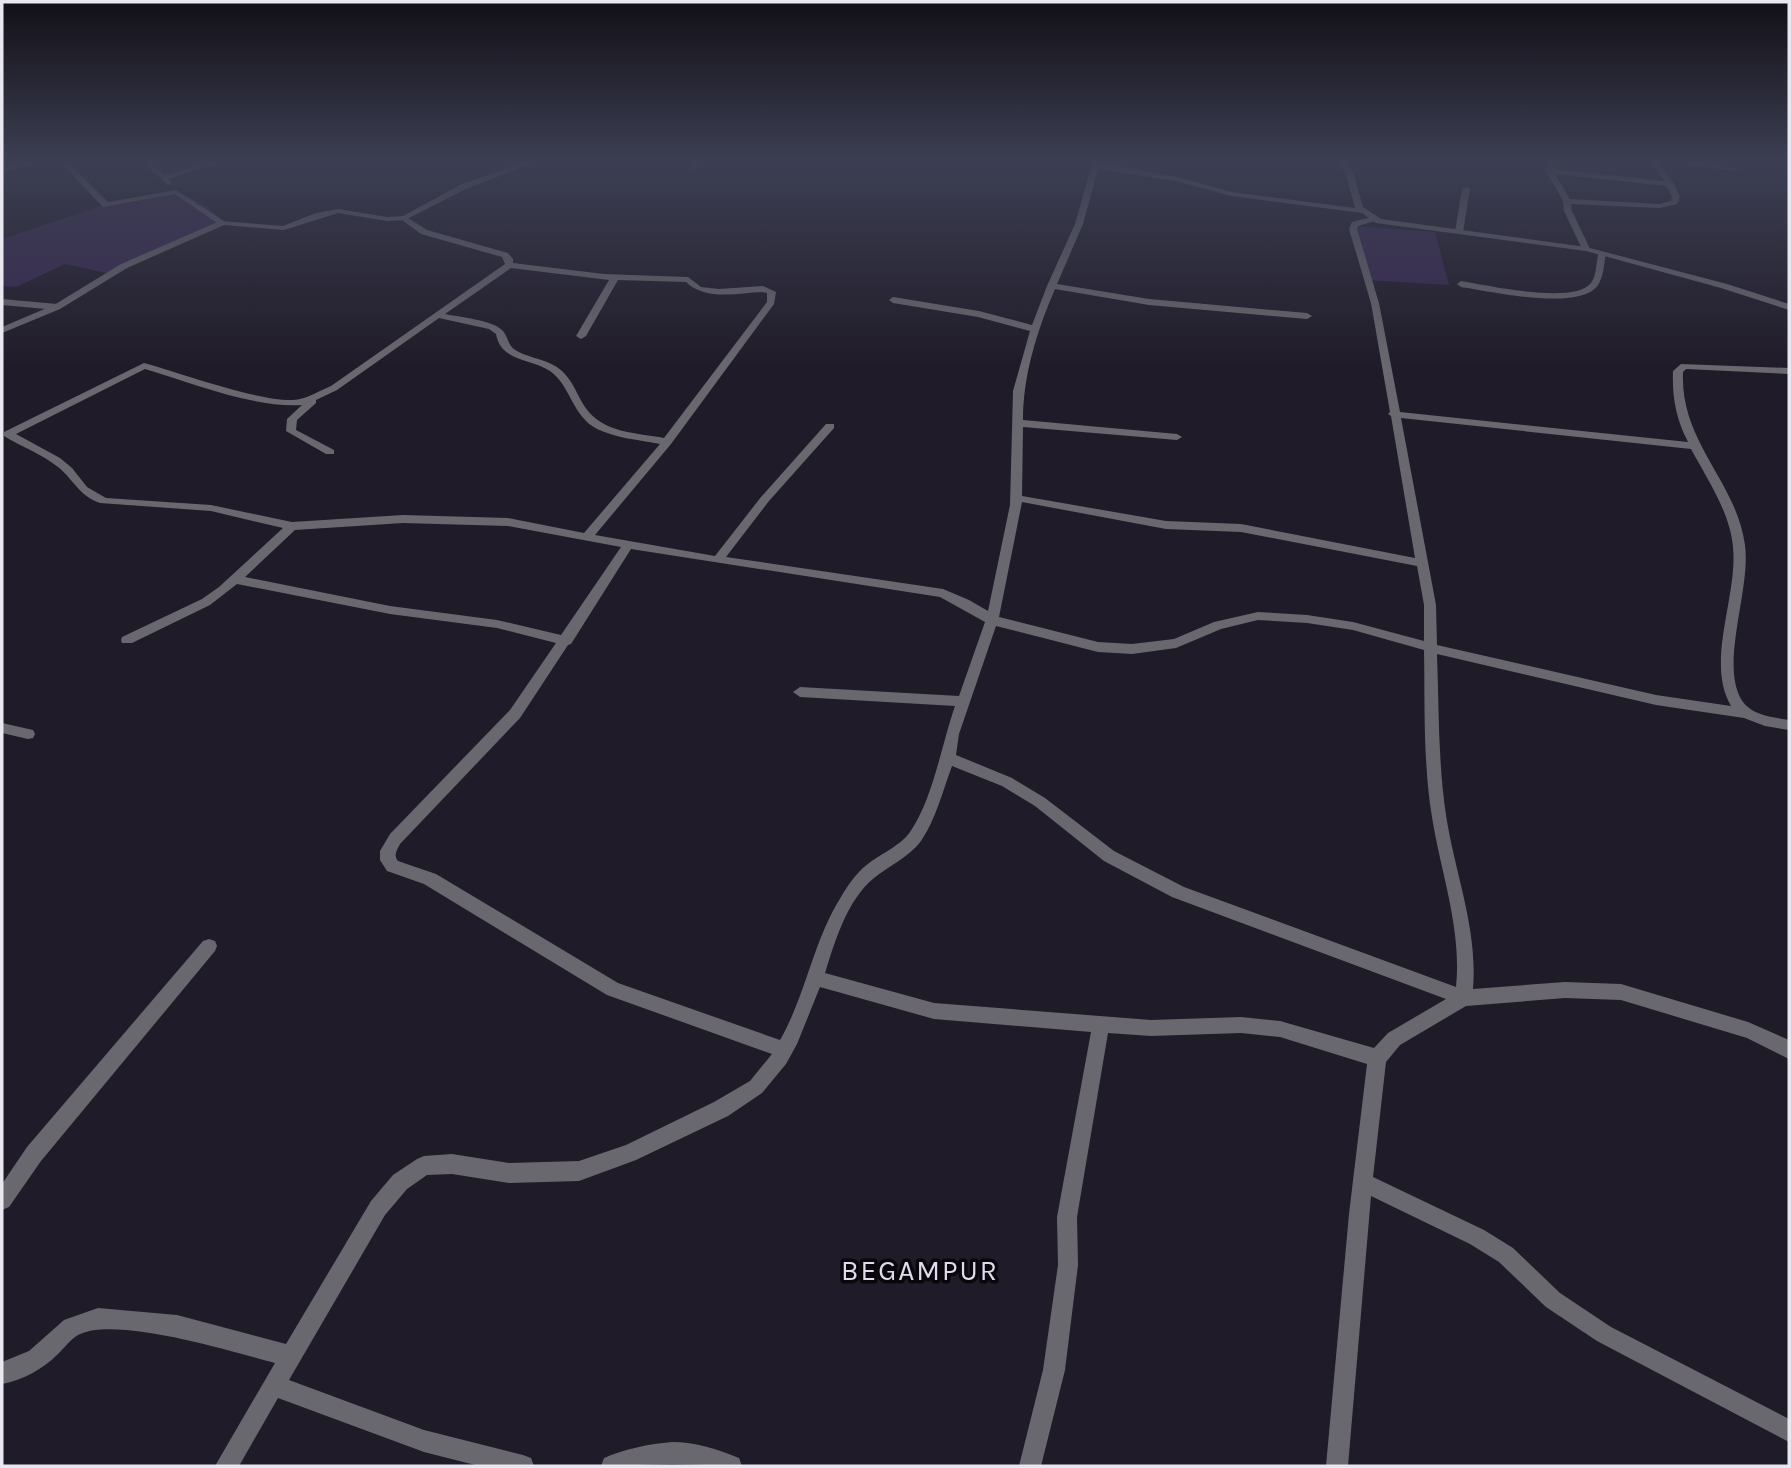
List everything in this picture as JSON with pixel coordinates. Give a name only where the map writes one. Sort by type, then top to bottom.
[{"type":"street","points":[[2,330],[57,307],[124,266],[208,230]]},
{"type":"street","points":[[421,230],[505,255],[509,258],[509,265]]},
{"type":"street","points":[[226,1466],[378,1208],[400,1182],[424,1166],[452,1164],[509,1173],[579,1171],[629,1153],[722,1109],[756,1087],[784,1050],[816,978],[830,932],[847,901],[866,875],[914,839],[923,824],[948,758],[952,734],[992,620],[1016,498],[1017,391],[1035,329],[1077,230]]},
{"type":"street","points":[[1353,230],[1375,303],[1393,414],[1430,605],[1433,760],[1439,817],[1462,921],[1467,965],[1464,998]]},
{"type":"street","points":[[1442,230],[1586,249],[1724,286],[1789,307]]},
{"type":"street","points":[[1577,230],[1586,249]]},
{"type":"street","points":[[1461,284],[1549,295],[1583,293],[1595,284],[1602,253]]},
{"type":"street","points":[[330,452],[291,431],[292,419],[318,396],[509,265],[615,277],[688,280],[698,289],[711,291],[763,289],[772,292],[771,302],[667,442],[587,537]]},
{"type":"street","points":[[581,336],[615,277]]},
{"type":"street","points":[[1051,286],[1149,302],[1307,316]]},
{"type":"street","points":[[893,300],[979,314],[1035,329]]},
{"type":"street","points":[[2,302],[57,307]]},
{"type":"street","points":[[435,314],[492,327],[508,351],[558,372],[582,411],[594,423],[667,442]]},
{"type":"street","points":[[5,435],[145,366],[233,392],[283,403],[302,402],[318,396]]},
{"type":"street","points":[[1745,713],[1734,700],[1728,680],[1739,573],[1739,546],[1732,516],[1685,422],[1676,383],[1678,371],[1684,366],[1789,371]]},
{"type":"street","points":[[1393,414],[1697,446]]},
{"type":"street","points":[[1016,423],[1177,437]]},
{"type":"street","points":[[718,560],[765,499],[830,426]]},
{"type":"street","points":[[5,435],[65,467],[89,496],[104,501],[211,508],[292,526],[403,519],[508,522],[718,560],[943,593],[992,620],[1098,647],[1132,649],[1177,643],[1218,625],[1258,616],[1307,619],[1353,626],[1432,648],[1657,700],[1745,713],[1760,720],[1789,725]]},
{"type":"street","points":[[1016,498],[1166,525],[1255,530],[1422,563]]},
{"type":"street","points":[[127,640],[206,602],[292,526]]},
{"type":"street","points":[[628,545],[515,714],[395,838],[388,852],[388,860],[393,866],[429,879],[612,989],[784,1050]]},
{"type":"street","points":[[235,579],[390,610],[497,624],[566,641]]},
{"type":"street","points":[[800,692],[964,701]]},
{"type":"street","points":[[2,728],[29,734]]},
{"type":"street","points":[[948,758],[1007,782],[1040,802],[1109,856],[1178,892],[1464,998],[1565,990],[1621,992],[1748,1030],[1789,1050]]},
{"type":"street","points":[[2,1200],[41,1145],[209,946]]},
{"type":"street","points":[[816,978],[934,1011],[1151,1028],[1241,1025],[1280,1029],[1377,1058]]},
{"type":"street","points":[[1337,1466],[1377,1058],[1394,1039],[1464,998]]},
{"type":"street","points":[[1030,1466],[1054,1370],[1068,1265],[1067,1217],[1101,1025]]},
{"type":"street","points":[[1363,1182],[1477,1237],[1506,1255],[1553,1300],[1604,1334],[1789,1431]]},
{"type":"street","points":[[2,1373],[37,1359],[71,1327],[99,1318],[177,1326],[289,1356]]},
{"type":"street","points":[[273,1385],[424,1441],[523,1466]]},
{"type":"street","points":[[612,1466],[642,1457],[680,1451],[731,1466]]},
{"type":"shaded area","points":[[30,230],[207,230],[111,274],[65,264],[16,287],[2,286],[2,239]]},
{"type":"shaded area","points":[[1355,230],[1435,232],[1449,285],[1368,280]]},
{"type":"district","name":"BEGAMPUR","points":[[920,1270]]}]
